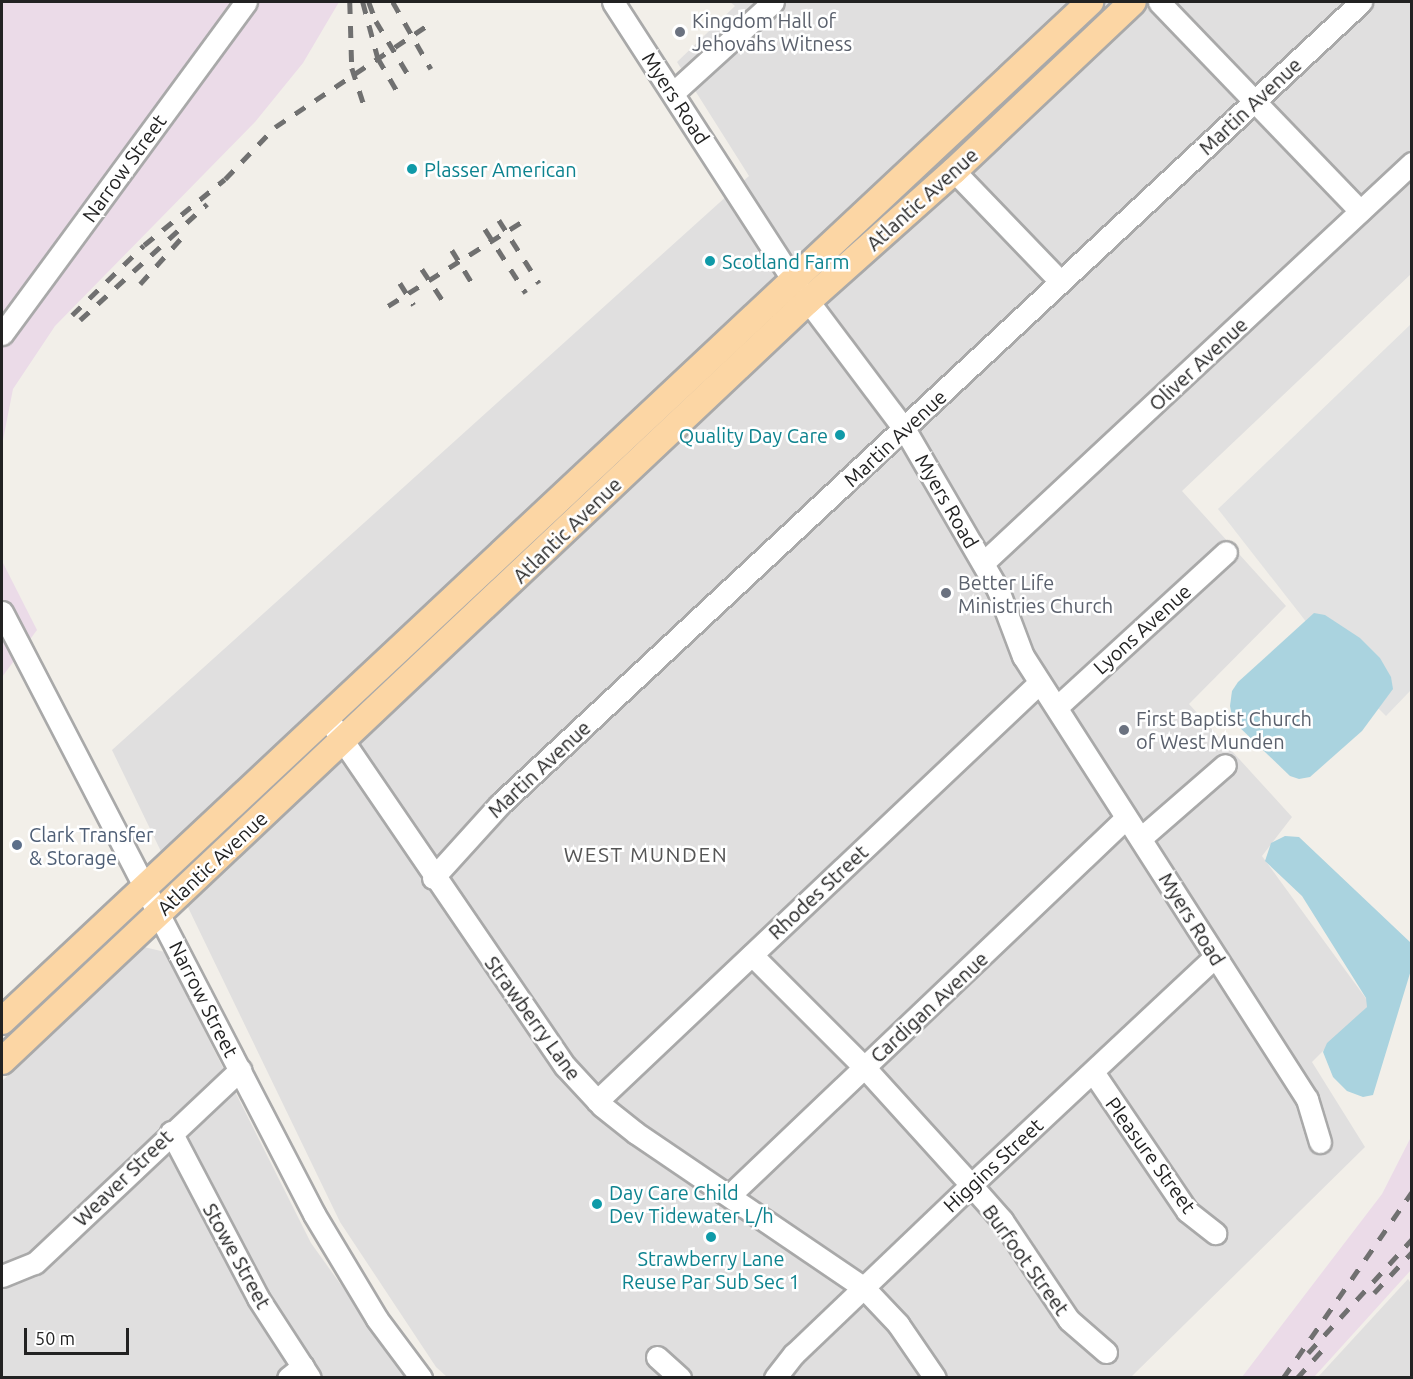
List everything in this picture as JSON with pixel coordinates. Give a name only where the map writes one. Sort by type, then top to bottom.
[{"type":"main road","name":"Atlantic Avenue","points":[[2,1021],[1090,2]]},
{"type":"main road","name":"Atlantic Avenue","points":[[2,1061],[343,742],[808,301],[954,171],[1133,2]]},
{"type":"street","name":"Narrow Street","points":[[2,334],[246,2]]},
{"type":"street","name":"Myers Road","points":[[613,2],[793,280],[905,430],[1005,604],[1023,656],[1307,1099],[1320,1142]]},
{"type":"street","points":[[673,93],[772,2]]},
{"type":"street","points":[[1160,2],[1360,211]]},
{"type":"street","name":"Martin Avenue","points":[[433,878],[500,804],[905,430],[1060,281],[1256,102],[1361,2]]},
{"type":"street","name":"Oliver Avenue","points":[[983,563],[1412,163]]},
{"type":"street","points":[[954,171],[1060,281]]},
{"type":"street","name":"Lyons Avenue","points":[[1057,707],[1226,552]]},
{"type":"street","name":"Narrow Street","points":[[2,612],[240,1070],[349,1274],[422,1377]]},
{"type":"street","name":"Rhodes Street","points":[[597,1101],[1039,682]]},
{"type":"street","name":"Strawberry Lane","points":[[327,716],[433,878],[549,1047],[597,1101],[675,1160],[731,1194],[864,1288],[898,1324],[935,1377]]},
{"type":"street","points":[[1141,838],[1225,765]]},
{"type":"street","name":"Cardigan Avenue","points":[[731,1194],[1126,818]]},
{"type":"street","name":"Burfoot Street","points":[[752,955],[865,1068],[971,1185],[1002,1220],[1069,1320],[1106,1352]]},
{"type":"street","name":"Higgins Street","points":[[775,1377],[971,1185],[1215,957]]},
{"type":"street","name":"Weaver Street","points":[[2,1276],[34,1263],[171,1131],[240,1070]]},
{"type":"street","name":"Pleasure Street","points":[[1093,1072],[1187,1211],[1215,1233]]},
{"type":"street","name":"Stowe Street","points":[[171,1131],[300,1374]]},
{"type":"street","points":[[657,1357],[680,1377]]},
{"type":"shaded area","points":[[2,2],[339,2],[303,63],[255,122],[55,326],[13,389],[2,445]]},
{"type":"shaded area","points":[[730,2],[1411,2],[1411,274],[1182,491],[1286,606],[1189,704],[1292,817],[1262,856],[1370,1004],[1312,1062],[1365,1147],[1131,1377],[447,1377],[436,1367],[340,1222],[112,750],[749,176],[677,62],[735,6]]},
{"type":"shaded area","points":[[1411,324],[1411,690],[1386,716],[1357,687],[1218,509]]},
{"type":"shaded area","points":[[2,561],[37,630],[2,677]]},
{"type":"shaded area","points":[[144,947],[165,952],[311,1243],[407,1377],[2,1378],[2,1081]]},
{"type":"shaded area","points":[[1411,1137],[1411,1270],[1314,1377],[1242,1377],[1382,1194]]},
{"type":"shaded area","points":[[1408,1279],[1412,1285],[1411,1377],[1318,1377]]},
{"type":"water","points":[[1314,613],[1325,615],[1360,638],[1380,658],[1391,677],[1393,689],[1362,731],[1310,777],[1299,779],[1290,776],[1233,721],[1230,706],[1232,691],[1238,682]]},
{"type":"water","points":[[1285,836],[1299,837],[1411,943],[1411,970],[1373,1095],[1363,1097],[1347,1091],[1333,1077],[1323,1052],[1327,1043],[1367,1007],[1366,998],[1302,896],[1265,861],[1271,843]]},
{"type":"railway","points":[[350,2],[352,68],[366,111]]},
{"type":"railway","points":[[363,2],[378,58],[397,91]]},
{"type":"railway","points":[[369,2],[376,21],[412,81]]},
{"type":"railway","points":[[393,2],[431,69]]},
{"type":"railway","points":[[72,315],[144,245],[225,179],[275,127],[431,23]]},
{"type":"railway","points":[[80,320],[207,204]]},
{"type":"railway","points":[[388,306],[526,219]]},
{"type":"railway","points":[[499,220],[539,283]]},
{"type":"railway","points":[[485,229],[526,293]]},
{"type":"railway","points":[[140,284],[184,235]]},
{"type":"railway","points":[[452,250],[474,286]]},
{"type":"railway","points":[[422,269],[445,304]]},
{"type":"railway","points":[[400,283],[414,305]]},
{"type":"railway","points":[[1283,1378],[1412,1192]]},
{"type":"railway","points":[[1308,1353],[1412,1239]]},
{"type":"railway","points":[[1374,1293],[1412,1252]]},
{"type":"railway","points":[[1297,1378],[1323,1349]]},
{"type":"place","name":"Kingdom Hall of Jehovahs Witness","points":[[680,32]]},
{"type":"place","name":"Plasser American","points":[[412,169]]},
{"type":"place","name":"Scotland Farm","points":[[710,261]]},
{"type":"place","name":"Quality Day Care","points":[[840,435]]},
{"type":"place","name":"Better Life Ministries Church","points":[[946,593]]},
{"type":"place","name":"First Baptist Church of West Munden","points":[[1124,730]]},
{"type":"place","name":"Clark Transfer & Storage","points":[[17,845]]},
{"type":"place","name":"Day Care Child Dev Tidewater L/h","points":[[597,1204]]},
{"type":"place","name":"Strawberry Lane Reuse Par Sub Sec 1","points":[[711,1237]]},
{"type":"district","name":"WEST MUNDEN","points":[[646,854]]}]
